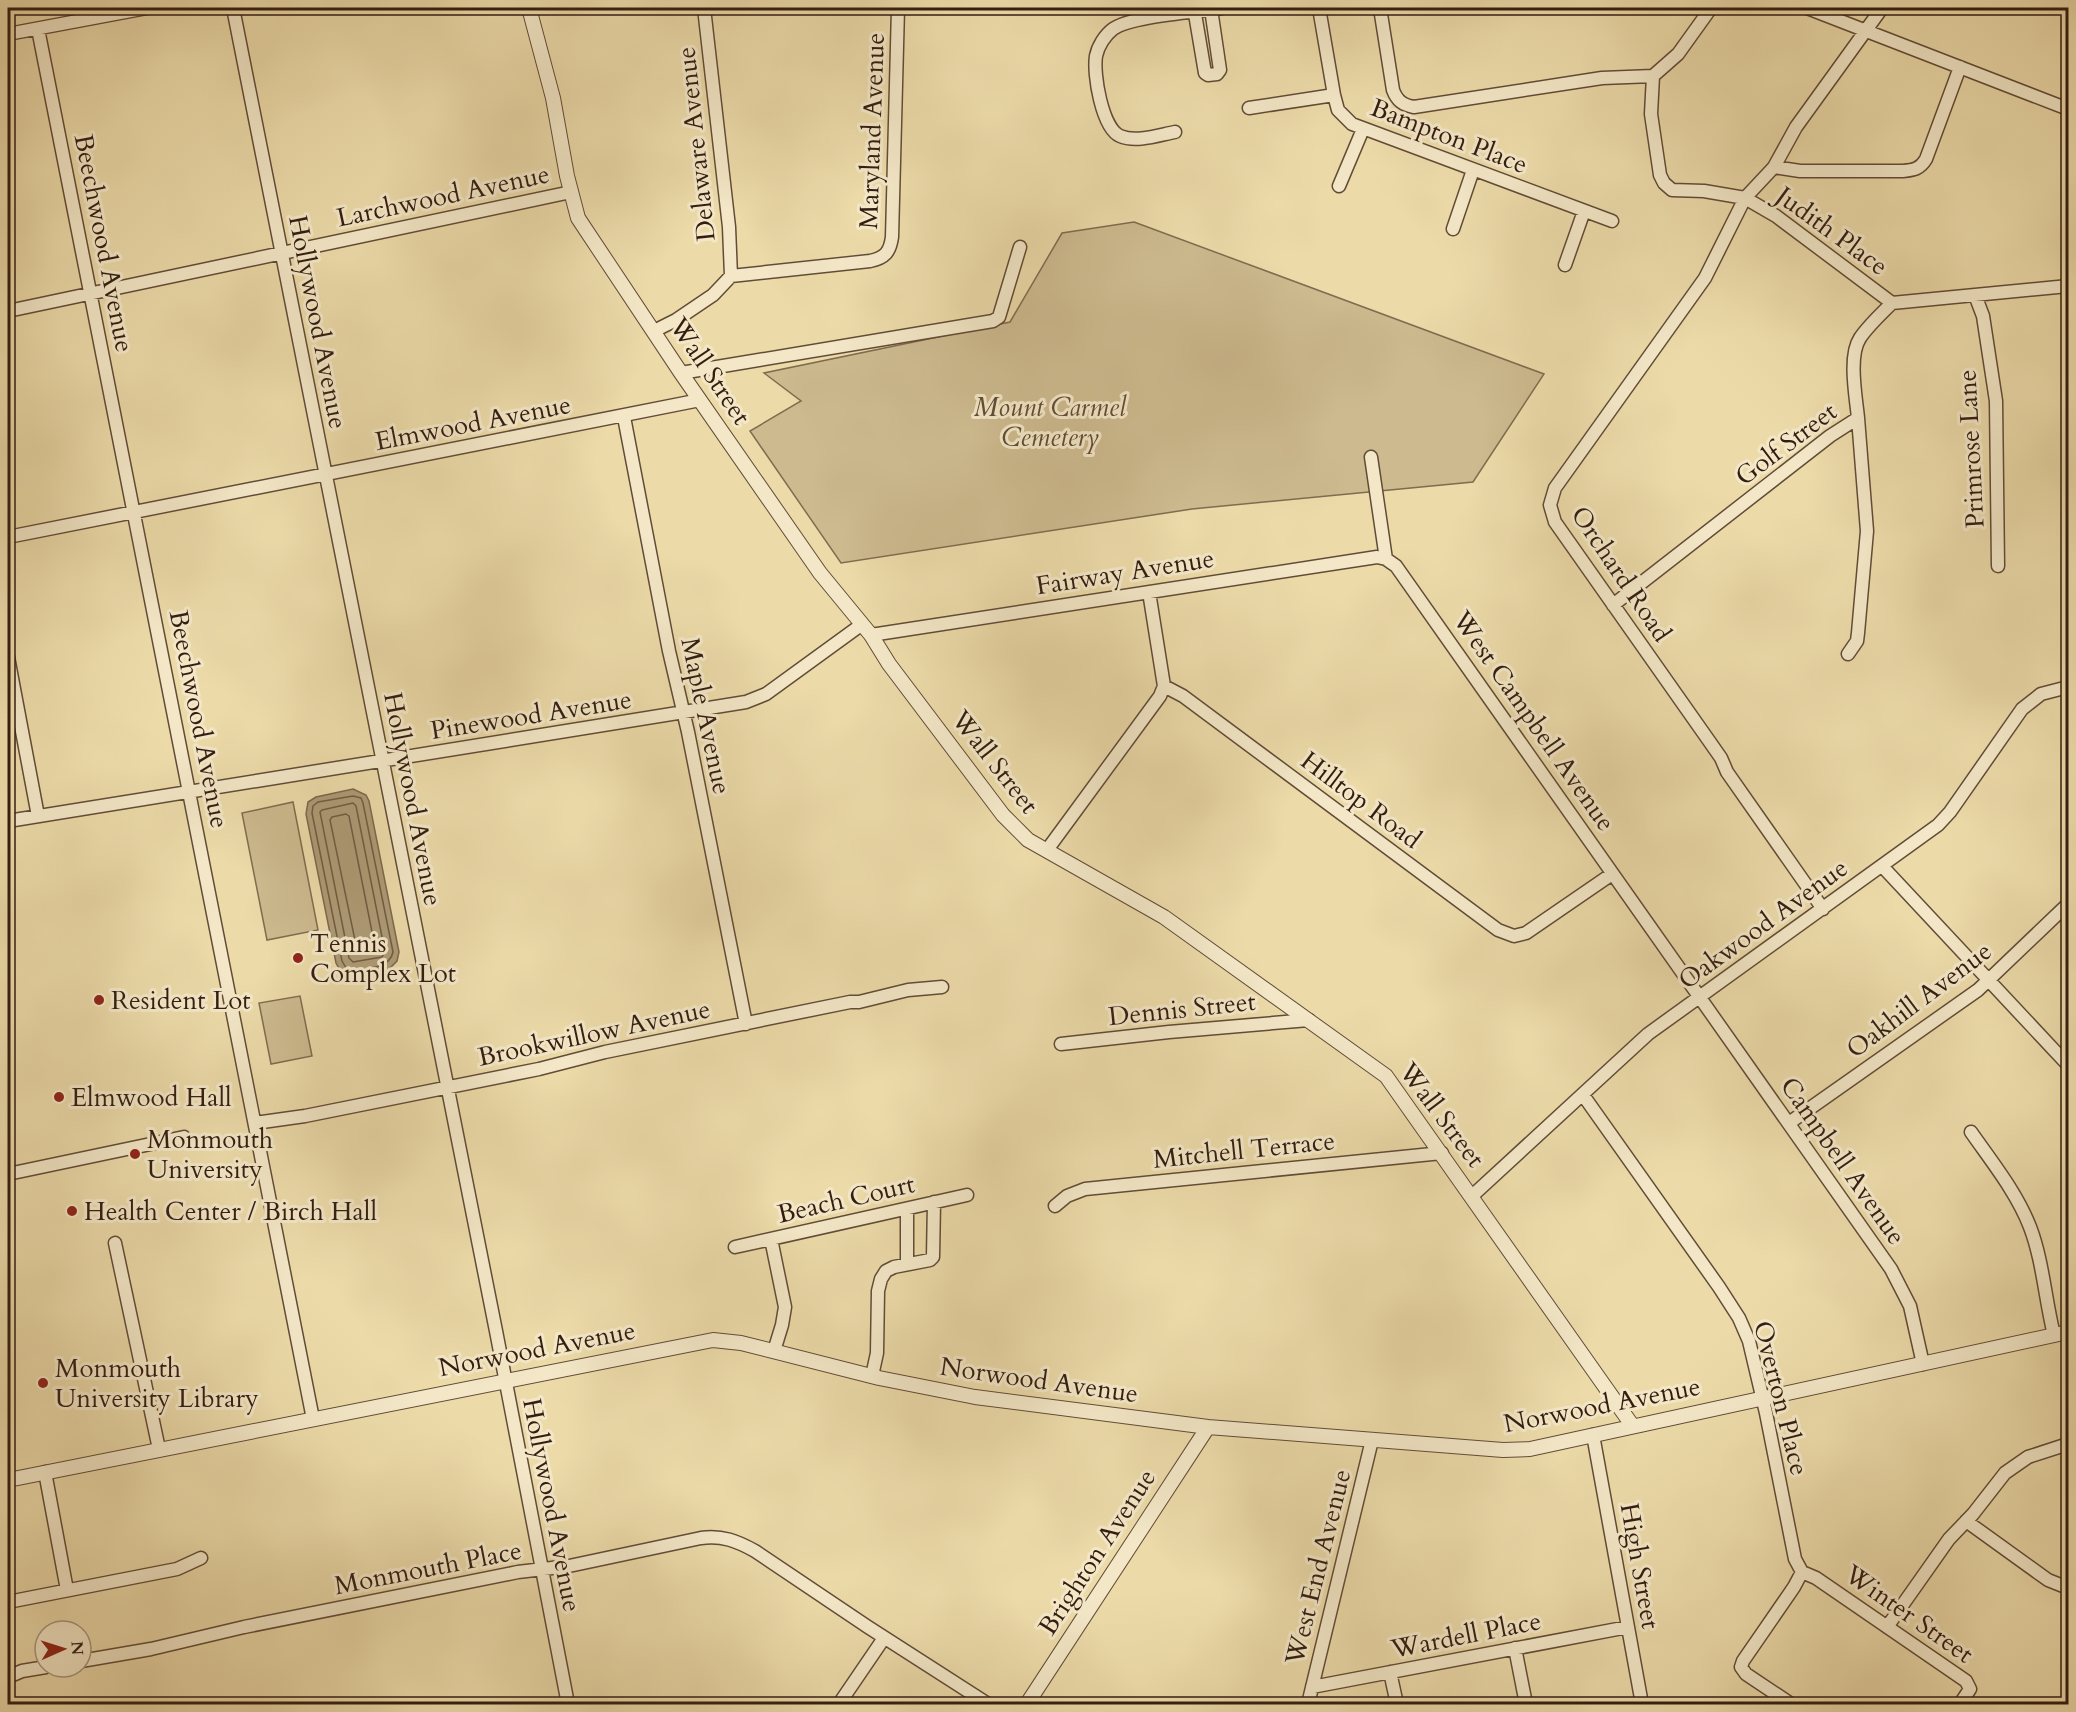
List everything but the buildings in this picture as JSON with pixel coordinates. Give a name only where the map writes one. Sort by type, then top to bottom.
[{"type":"street","points":[[8,34],[147,8]]},
{"type":"street","name":"Hollywood Avenue","points":[[233,8],[568,1704]]},
{"type":"street","name":"Wall Street","points":[[530,8],[553,98],[578,218],[681,373],[820,573],[871,635],[889,664],[1003,815],[1022,836],[1062,861],[1164,917],[1386,1076],[1632,1425]]},
{"type":"street","name":"Delaware Avenue","points":[[704,8],[729,227],[731,276]]},
{"type":"street","name":"Maryland Avenue","points":[[731,276],[870,261],[882,258],[889,251],[892,237],[898,8]]},
{"type":"street","points":[[1175,132],[1133,139],[1114,132],[1102,110],[1096,57],[1107,35],[1122,24],[1194,10],[1216,8],[1220,70],[1217,74],[1204,73],[1194,10]]},
{"type":"street","name":"Bampton Place","points":[[1318,8],[1334,95],[1338,110],[1345,119],[1363,129],[1612,221]]},
{"type":"street","name":"Bampton Place","points":[[1380,8],[1395,97],[1403,104],[1414,107],[1602,78],[1653,76]]},
{"type":"street","points":[[1711,8],[1678,54],[1653,76],[1651,114],[1660,175],[1664,183],[1677,191],[1704,191],[1745,198]]},
{"type":"street","points":[[1807,8],[2068,109]]},
{"type":"street","name":"Orchard Road","points":[[1823,909],[1727,772],[1721,758],[1555,522],[1551,511],[1552,495],[1704,278],[1745,198],[1774,167],[1796,127],[1882,8]]},
{"type":"street","name":"Beechwood Avenue","points":[[38,29],[313,1419]]},
{"type":"street","points":[[1774,167],[1800,171],[1915,170],[1926,159],[1960,67]]},
{"type":"street","points":[[1250,108],[1334,95]]},
{"type":"street","points":[[1339,186],[1363,129]]},
{"type":"street","points":[[1453,229],[1473,170]]},
{"type":"street","name":"Larchwood Avenue","points":[[8,311],[571,192]]},
{"type":"street","name":"Judith Place","points":[[1745,198],[1776,216],[1892,303]]},
{"type":"street","points":[[1565,266],[1584,211]]},
{"type":"street","points":[[681,373],[993,321],[999,317],[1020,247]]},
{"type":"street","points":[[654,331],[676,320],[713,295],[731,276]]},
{"type":"street","points":[[1892,303],[2068,286]]},
{"type":"street","name":"Primrose Lane","points":[[1975,295],[1983,316],[1996,401],[1998,566]]},
{"type":"street","name":"Golf Street","points":[[1613,605],[1830,436],[1858,418],[1854,370],[1856,347],[1859,339],[1892,303]]},
{"type":"street","name":"Elmwood Avenue","points":[[8,537],[624,417],[700,400]]},
{"type":"street","name":"Maple Avenue","points":[[624,417],[746,1024]]},
{"type":"street","points":[[1848,654],[1857,641],[1867,544],[1858,418]]},
{"type":"street","points":[[1371,457],[1386,559]]},
{"type":"street","name":"Fairway Avenue","points":[[871,635],[1377,557],[1386,559]]},
{"type":"street","name":"West Campbell Avenue","points":[[1386,559],[1396,566],[1700,996]]},
{"type":"street","points":[[1047,850],[1160,696],[1164,686],[1149,592]]},
{"type":"street","name":"Pinewood Avenue","points":[[8,821],[746,702],[762,696],[861,625]]},
{"type":"street","points":[[8,657],[38,816]]},
{"type":"street","name":"Hilltop Road","points":[[1164,686],[1183,696],[1502,933],[1514,936],[1526,933],[1612,874]]},
{"type":"street","name":"Oakwood Avenue","points":[[1472,1196],[1648,1034],[1944,820],[2016,715],[2030,701],[2051,690],[2068,687]]},
{"type":"street","points":[[1882,866],[2068,1065]]},
{"type":"street","name":"Oakhill Avenue","points":[[1789,1123],[1978,990],[2068,904]]},
{"type":"street","name":"Brookwillow Avenue","points":[[255,1123],[305,1116],[447,1088],[539,1069],[605,1052],[908,990],[942,987]]},
{"type":"street","name":"Campbell Avenue","points":[[1700,996],[1900,1284],[1910,1306],[1923,1364]]},
{"type":"street","name":"Dennis Street","points":[[1061,1044],[1309,1020]]},
{"type":"street","name":"Overton Place","points":[[1583,1095],[1739,1318],[1749,1341],[1795,1559],[1802,1572]]},
{"type":"street","points":[[1971,1132],[2029,1224],[2054,1335]]},
{"type":"street","points":[[8,1174],[184,1137]]},
{"type":"street","name":"Mitchell Terrace","points":[[1055,1206],[1066,1196],[1085,1189],[1442,1154]]},
{"type":"street","name":"Beach Court","points":[[735,1247],[967,1195]]},
{"type":"street","points":[[872,1376],[877,1353],[879,1285],[886,1271],[930,1260],[933,1257],[934,1202]]},
{"type":"street","points":[[907,1209],[907,1264]]},
{"type":"street","points":[[771,1239],[785,1307],[774,1351]]},
{"type":"street","points":[[115,1243],[159,1449]]},
{"type":"street","name":"Norwood Avenue","points":[[8,1480],[713,1340],[741,1343],[931,1390],[975,1397],[1208,1427],[1503,1450],[1530,1449],[2068,1332]]},
{"type":"street","name":"Brighton Avenue","points":[[1027,1704],[1208,1427]]},
{"type":"street","name":"High Street","points":[[1593,1435],[1642,1704]]},
{"type":"street","name":"West End Avenue","points":[[1308,1704],[1372,1440]]},
{"type":"street","points":[[1887,1627],[1937,1555],[2013,1466],[2028,1457],[2068,1444]]},
{"type":"street","points":[[45,1472],[68,1590]]},
{"type":"street","points":[[1966,1521],[2048,1580],[2068,1586]]},
{"type":"street","name":"Monmouth Place","points":[[93,1659],[151,1649],[244,1627],[518,1572],[570,1566],[718,1536],[741,1543],[755,1551],[884,1638],[988,1704]]},
{"type":"street","points":[[8,1602],[177,1569],[201,1558]]},
{"type":"street","points":[[1791,1704],[1746,1674],[1742,1667],[1743,1661],[1802,1572]]},
{"type":"street","name":"Winter Street","points":[[1802,1572],[1816,1578],[1966,1681],[1970,1689],[1960,1704]]},
{"type":"street","name":"Wardell Place","points":[[1312,1687],[1628,1627]]},
{"type":"street","points":[[839,1704],[884,1638]]},
{"type":"street","points":[[1515,1648],[1526,1704]]},
{"type":"street","points":[[8,1677],[33,1669]]},
{"type":"street","points":[[1390,1672],[1397,1704]]},
{"type":"green space","name":"Mount Carmel Cemetery","points":[[1134,222],[1544,374],[1473,482],[1192,509],[841,563],[750,431],[801,401],[764,373],[1010,322],[1062,233]]},
{"type":"green space","points":[[293,802],[318,930],[267,940],[242,813]]},
{"type":"green space","points":[[300,996],[312,1056],[271,1064],[259,1003]]},
{"type":"water","points":[[353,789],[366,795],[369,801],[399,952],[397,961],[388,970],[348,976],[341,972],[336,963],[306,814],[308,802],[316,797]]},
{"type":"place","name":"Tennis Complex Lot","points":[[298,958]]},
{"type":"place","name":"Resident Lot","points":[[99,1000]]},
{"type":"place","name":"Elmwood Hall","points":[[59,1097]]},
{"type":"place","name":"Monmouth University","points":[[135,1154]]},
{"type":"place","name":"Health Center / Birch Hall","points":[[72,1211]]},
{"type":"place","name":"Monmouth University Library","points":[[43,1383]]}]
